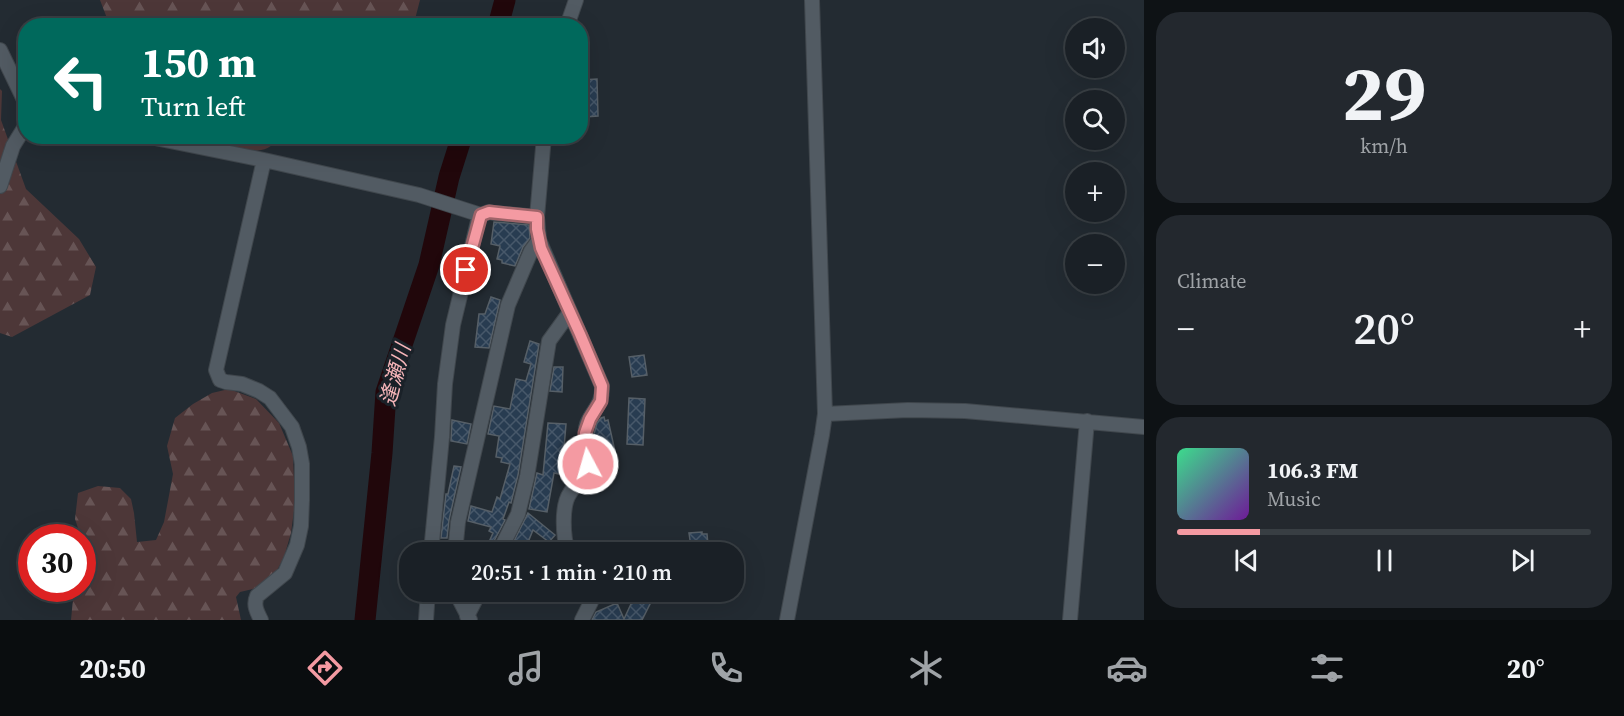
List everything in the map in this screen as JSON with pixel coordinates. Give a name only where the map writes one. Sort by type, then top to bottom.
[{"type":"street","points":[[570,18],[576,0]]},
{"type":"street","points":[[787,620],[825,414],[812,0]]},
{"type":"street","points":[[0,50],[18,87]]},
{"type":"street","points":[[0,186],[13,146],[18,138]]},
{"type":"street","points":[[185,144],[431,198],[476,214],[489,212],[537,217]]},
{"type":"street","points":[[543,144],[537,217],[538,240],[602,386],[601,401],[585,433],[588,464],[565,502],[566,542]]},
{"type":"street","points":[[261,620],[255,609],[257,596],[285,573],[297,545],[301,526],[302,464],[299,447],[292,427],[270,398],[242,384],[220,380],[216,370],[264,160]]},
{"type":"street","points":[[432,542],[445,384],[453,325],[470,252],[476,214]]},
{"type":"street","points":[[456,542],[458,522],[508,305],[538,240]]},
{"type":"street","points":[[504,542],[518,514],[525,486],[549,341],[570,312]]},
{"type":"street","points":[[825,414],[908,410],[965,411],[1144,427]]},
{"type":"street","points":[[1070,620],[1088,422]]},
{"type":"street","points":[[426,620],[427,602]]},
{"type":"street","points":[[460,602],[468,618]]},
{"type":"street","points":[[468,618],[475,602]]},
{"type":"street","points":[[582,620],[591,602]]},
{"type":"green space","points":[[100,0],[420,0],[415,18],[107,18]]},
{"type":"green space","points":[[0,89],[2,91],[1,120],[26,189],[79,239],[96,267],[90,295],[12,337],[0,333]]},
{"type":"green space","points":[[233,144],[273,144],[265,149],[254,151],[236,150]]},
{"type":"green space","points":[[229,389],[256,399],[279,423],[293,456],[295,503],[291,533],[284,557],[274,576],[261,587],[240,592],[236,597],[241,620],[71,620],[73,602],[96,602],[96,524],[77,524],[75,519],[78,493],[98,486],[120,488],[131,499],[137,542],[156,540],[164,522],[173,474],[167,446],[175,418],[212,393]]},
{"type":"building","points":[[597,79],[598,116],[588,117],[588,80]]},
{"type":"building","points":[[494,222],[529,225],[530,238],[523,247],[515,266],[502,263],[502,260],[497,259],[500,246],[491,244]]},
{"type":"building","points":[[491,297],[500,300],[489,348],[475,347],[479,314],[485,314]]},
{"type":"building","points":[[530,341],[539,344],[518,475],[511,503],[509,502],[503,519],[505,520],[494,542],[489,542],[493,533],[489,531],[491,527],[468,521],[471,506],[492,512],[497,497],[500,499],[510,464],[501,462],[502,458],[496,457],[499,436],[488,434],[494,406],[510,409],[516,379],[526,381],[531,364],[524,362]]},
{"type":"building","points":[[644,355],[647,375],[632,377],[629,357]]},
{"type":"building","points":[[554,367],[563,367],[562,392],[550,391]]},
{"type":"building","points":[[629,398],[645,399],[643,445],[627,444]]},
{"type":"building","points":[[604,417],[605,421],[608,420],[617,460],[607,463],[603,447],[601,448],[600,444],[596,445],[594,434],[597,423]]},
{"type":"building","points":[[452,420],[471,424],[467,444],[451,441]]},
{"type":"building","points":[[548,423],[566,424],[563,460],[560,460],[559,474],[554,473],[547,512],[529,509],[537,473],[543,475]]},
{"type":"building","points":[[454,466],[461,467],[447,538],[441,538],[446,494],[448,494]]},
{"type":"building","points":[[528,513],[555,535],[549,542],[533,530],[528,542],[514,542]]},
{"type":"building","points":[[689,533],[707,534],[708,542],[690,542]]},
{"type":"building","points":[[632,602],[651,602],[642,620],[592,620],[596,612],[617,603],[624,619]]},
{"type":"waterway","name":"逢瀬川","points":[[500,18],[505,0]]},
{"type":"waterway","name":"逢瀬川","points":[[365,620],[386,392],[429,265],[449,177],[459,144]]},
{"type":"route","points":[[466,270],[481,215],[489,212],[537,217],[538,240],[541,248],[602,386],[601,401],[585,433],[588,464]]}]
